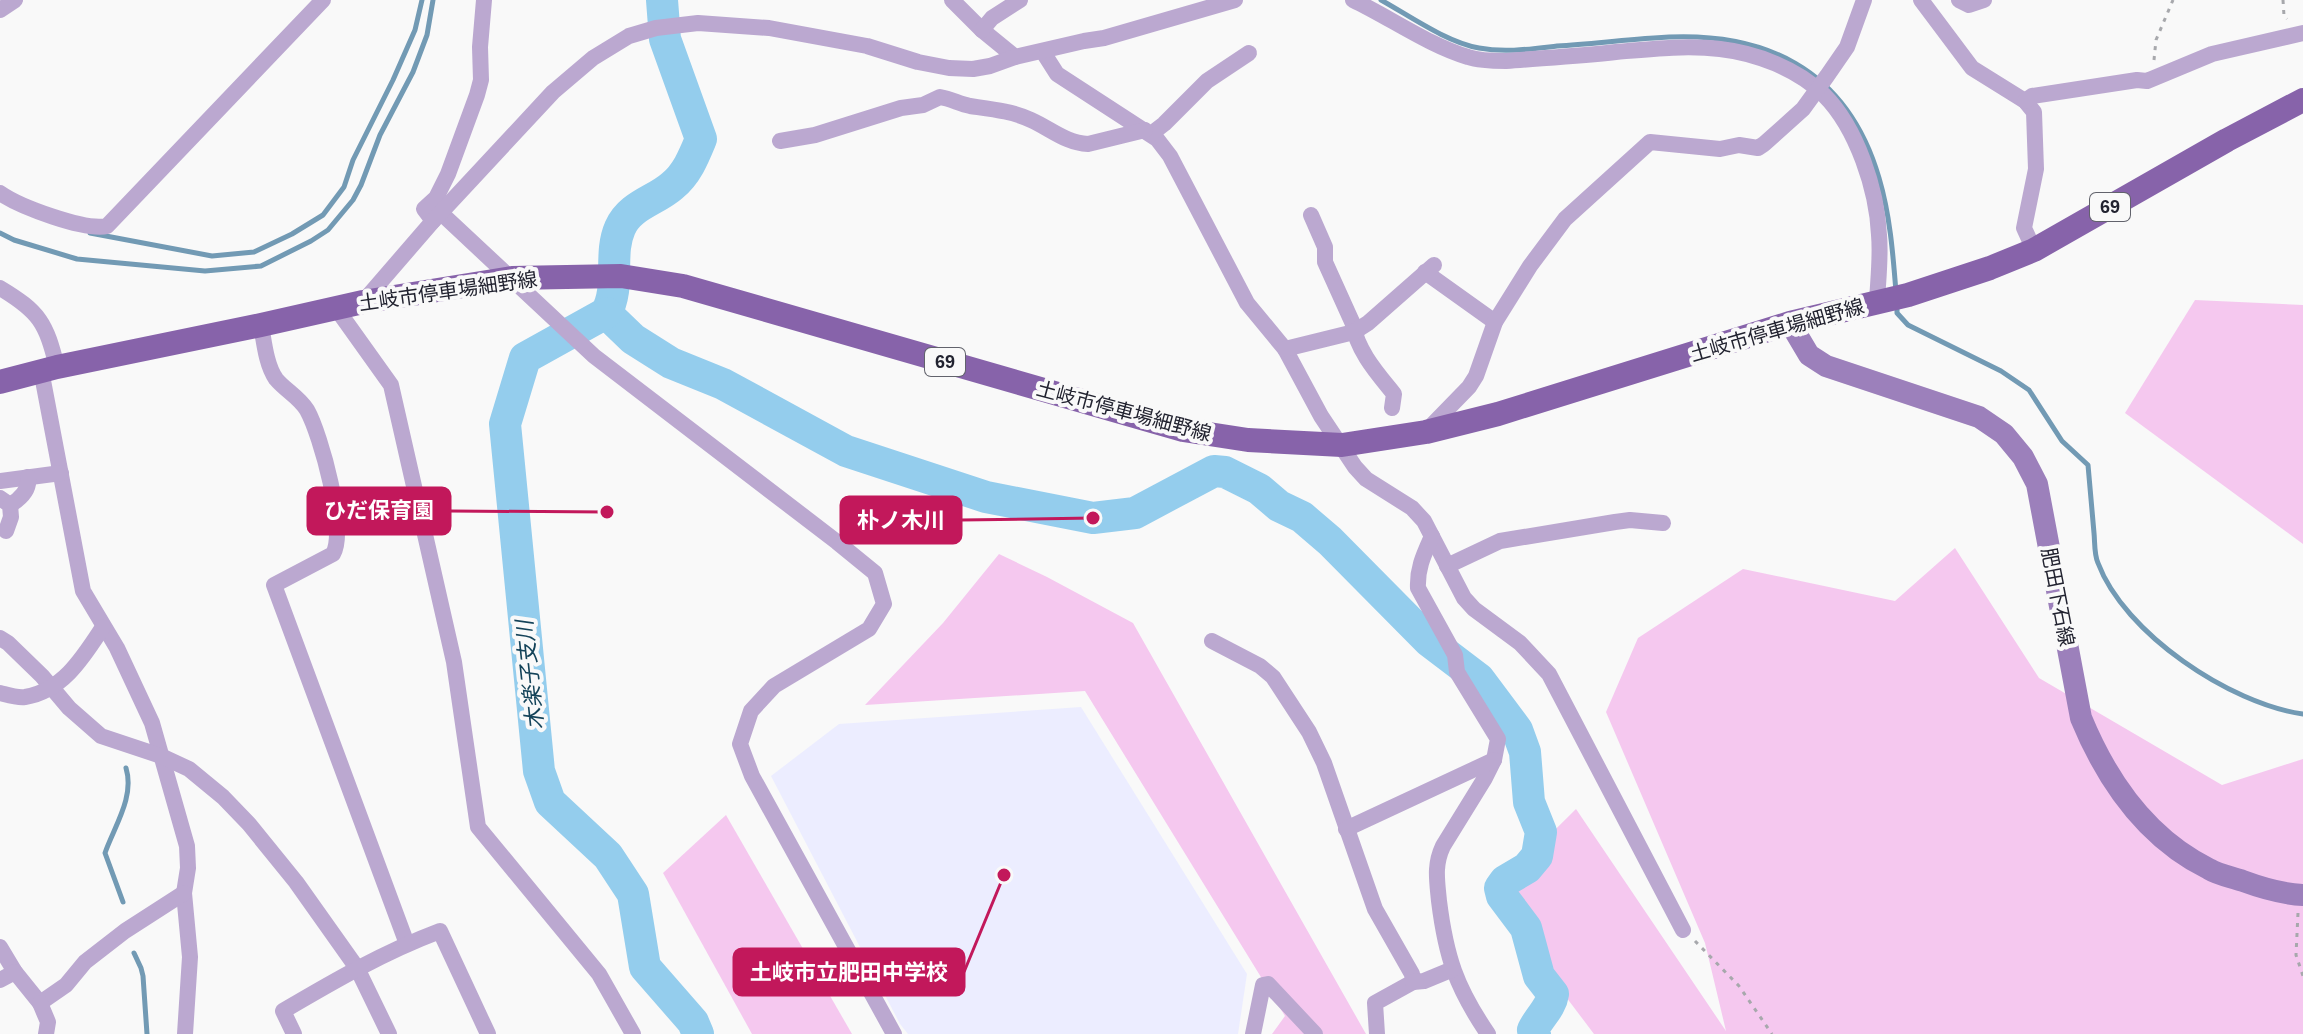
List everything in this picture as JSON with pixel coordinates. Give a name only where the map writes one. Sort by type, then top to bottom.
[{"type":"main road","name":"土岐市停車場細野線","points":[[0,382],[363,302],[512,278],[621,276],[683,286],[1183,430],[1248,440],[1342,445],[1431,431],[1498,414],[1790,323],[1908,295],[1990,268],[2034,250],[2303,100]]},
{"type":"main road","name":"肥田下石線","points":[[1790,323],[1809,355],[1826,366],[1979,417],[2004,434],[2023,457],[2037,484],[2081,718],[2095,754],[2113,782],[2141,819],[2175,848],[2210,870],[2254,885],[2301,895]]},
{"type":"street","points":[[0,10],[15,0]]},
{"type":"street","points":[[0,193],[54,217],[94,227],[107,226],[323,0]]},
{"type":"street","points":[[484,0],[481,80],[448,174],[436,198],[424,209],[512,278],[594,356],[875,573],[884,604],[869,629],[774,686],[751,711],[740,744],[752,776],[894,1034]]},
{"type":"street","points":[[952,0],[1015,57]]},
{"type":"street","points":[[982,30],[992,18],[1020,0]]},
{"type":"street","points":[[363,302],[437,217],[563,84],[593,58],[629,36],[656,28],[698,23],[769,28],[867,46],[918,62],[973,69],[1104,38],[1235,0]]},
{"type":"street","points":[[1353,0],[1440,45],[1467,57],[1483,60],[1506,61],[1661,48],[1722,49],[1822,82],[1852,135],[1876,206],[1880,237],[1880,302]]},
{"type":"street","points":[[1431,431],[1433,424],[1476,376],[1495,322],[1530,266],[1565,219],[1650,142],[1720,149],[1739,145],[1758,148],[1803,109],[1847,47],[1864,0]]},
{"type":"street","points":[[1921,0],[1972,68],[2025,101],[2034,112],[2036,169],[2024,228],[2034,250]]},
{"type":"street","points":[[1959,0],[1969,5],[1984,0]]},
{"type":"street","points":[[2025,101],[2032,96],[2151,80],[2212,54],[2303,33]]},
{"type":"street","points":[[1043,52],[1057,74],[1157,139],[1170,156],[1247,303],[1285,349],[1321,416],[1355,467],[1366,479],[1412,508],[1424,521],[1459,590],[1474,609],[1520,643],[1549,674],[1683,930]]},
{"type":"street","points":[[780,141],[815,135],[901,108],[923,105],[940,97],[1011,112],[1032,120],[1052,133],[1088,144],[1148,132],[1164,124],[1207,81],[1249,53]]},
{"type":"street","points":[[1311,215],[1325,247],[1325,262],[1354,332],[1368,361],[1394,394],[1392,408]]},
{"type":"street","points":[[1285,349],[1354,332],[1430,268],[1435,281],[1495,322]]},
{"type":"street","points":[[0,288],[23,303],[40,319],[48,333],[61,473],[83,591],[130,673],[152,723],[187,846],[184,893],[190,957],[185,1034]]},
{"type":"street","points":[[336,308],[391,385],[454,662],[478,827],[599,974],[633,1034]]},
{"type":"street","points":[[261,325],[275,378],[296,396],[307,411],[326,463],[338,527],[338,545],[333,554],[274,585],[407,944]]},
{"type":"street","points":[[0,481],[61,473]]},
{"type":"street","points":[[6,531],[11,517],[5,502],[25,492],[28,477]]},
{"type":"street","points":[[1447,566],[1500,541],[1630,520],[1663,523]]},
{"type":"street","points":[[1432,536],[1420,563],[1418,588],[1451,647],[1457,672],[1498,739],[1494,760],[1438,857],[1436,868],[1443,937],[1453,969],[1472,1011],[1488,1034]]},
{"type":"street","points":[[0,693],[23,697],[51,687],[66,677],[103,627]]},
{"type":"street","points":[[0,638],[101,736],[189,769],[223,797],[296,882],[357,968],[389,1034]]},
{"type":"street","points":[[1212,641],[1260,666],[1273,677],[1309,732],[1324,763],[1375,909],[1412,974],[1413,982]]},
{"type":"street","points":[[1346,829],[1494,760]]},
{"type":"street","points":[[40,1003],[66,985],[85,962],[125,931],[184,893]]},
{"type":"street","points":[[294,1034],[283,1011],[357,968],[440,931],[488,1034]]},
{"type":"street","points":[[0,947],[8,976],[40,1003],[48,1022],[46,1034]]},
{"type":"street","points":[[1377,1034],[1375,1003],[1413,982],[1424,981],[1453,969]]},
{"type":"street","points":[[1253,1034],[1263,985],[1268,984],[1315,1034]]},
{"type":"path","points":[[2151,80],[2156,40],[2173,0]]},
{"type":"path","points":[[2301,895],[2296,955],[2303,976]]},
{"type":"path","points":[[1683,930],[1739,986],[1772,1034]]},
{"type":"shaded area","points":[[2195,300],[2303,305],[2303,544],[2125,413]]},
{"type":"shaded area","points":[[1955,548],[2039,678],[2222,785],[2303,759],[2303,1034],[1594,1034],[1489,895],[1576,809],[1726,1031],[1705,943],[1606,712],[1638,638],[1743,569],[1895,601]]},
{"type":"shaded area","points":[[999,554],[1133,623],[1366,1034],[1272,1034],[1285,1016],[1085,691],[865,705],[943,623]]},
{"type":"shaded area","points":[[1081,707],[1247,974],[1238,1034],[908,1034],[771,776],[839,724]]},
{"type":"shaded area","points":[[726,815],[852,1034],[752,1034],[663,873]]},
{"type":"waterway","points":[[90,233],[212,256],[254,252],[323,215],[344,187],[353,160],[415,30],[422,0]]},
{"type":"waterway","points":[[0,233],[77,259],[205,271],[261,266],[311,241],[328,230],[353,200],[361,185],[380,135],[413,72],[427,35],[433,0]]},
{"type":"waterway","points":[[662,0],[665,39],[701,139],[682,176],[624,220],[617,238],[613,293],[606,313],[633,339],[671,363],[723,384],[846,451],[986,497],[1093,518],[1135,513],[1214,471],[1225,472],[1259,489],[1279,506],[1302,517],[1429,641],[1479,679],[1517,730],[1525,752],[1529,802],[1541,832],[1537,856],[1527,868],[1505,881],[1500,888],[1502,896],[1526,928],[1539,976],[1553,994],[1533,1030],[1535,1034]]},
{"type":"waterway","points":[[1381,0],[1441,34],[1479,48],[1518,50],[1694,37],[1765,49],[1795,63],[1822,83],[1846,108],[1865,140],[1886,206],[1896,292]]},
{"type":"waterway","points":[[1897,306],[1897,313],[1908,325],[2001,371],[2029,390],[2062,441],[2088,465],[2097,560],[2111,589],[2131,615],[2155,639],[2213,680],[2274,708],[2303,714]]},
{"type":"waterway","name":"木楽子支川","points":[[606,313],[525,358],[505,424],[539,771],[550,802],[608,856],[633,894],[645,967],[693,1022],[698,1034]]},
{"type":"waterway","points":[[123,902],[105,853],[126,801],[126,768]]},
{"type":"waterway","points":[[134,953],[143,976],[147,1034]]},
{"type":"place","name":"ひだ保育園","points":[[607,512]]},
{"type":"place","name":"朴ノ木川","points":[[1093,518]]},
{"type":"place","name":"土岐市立肥田中学校","points":[[1004,875]]}]
